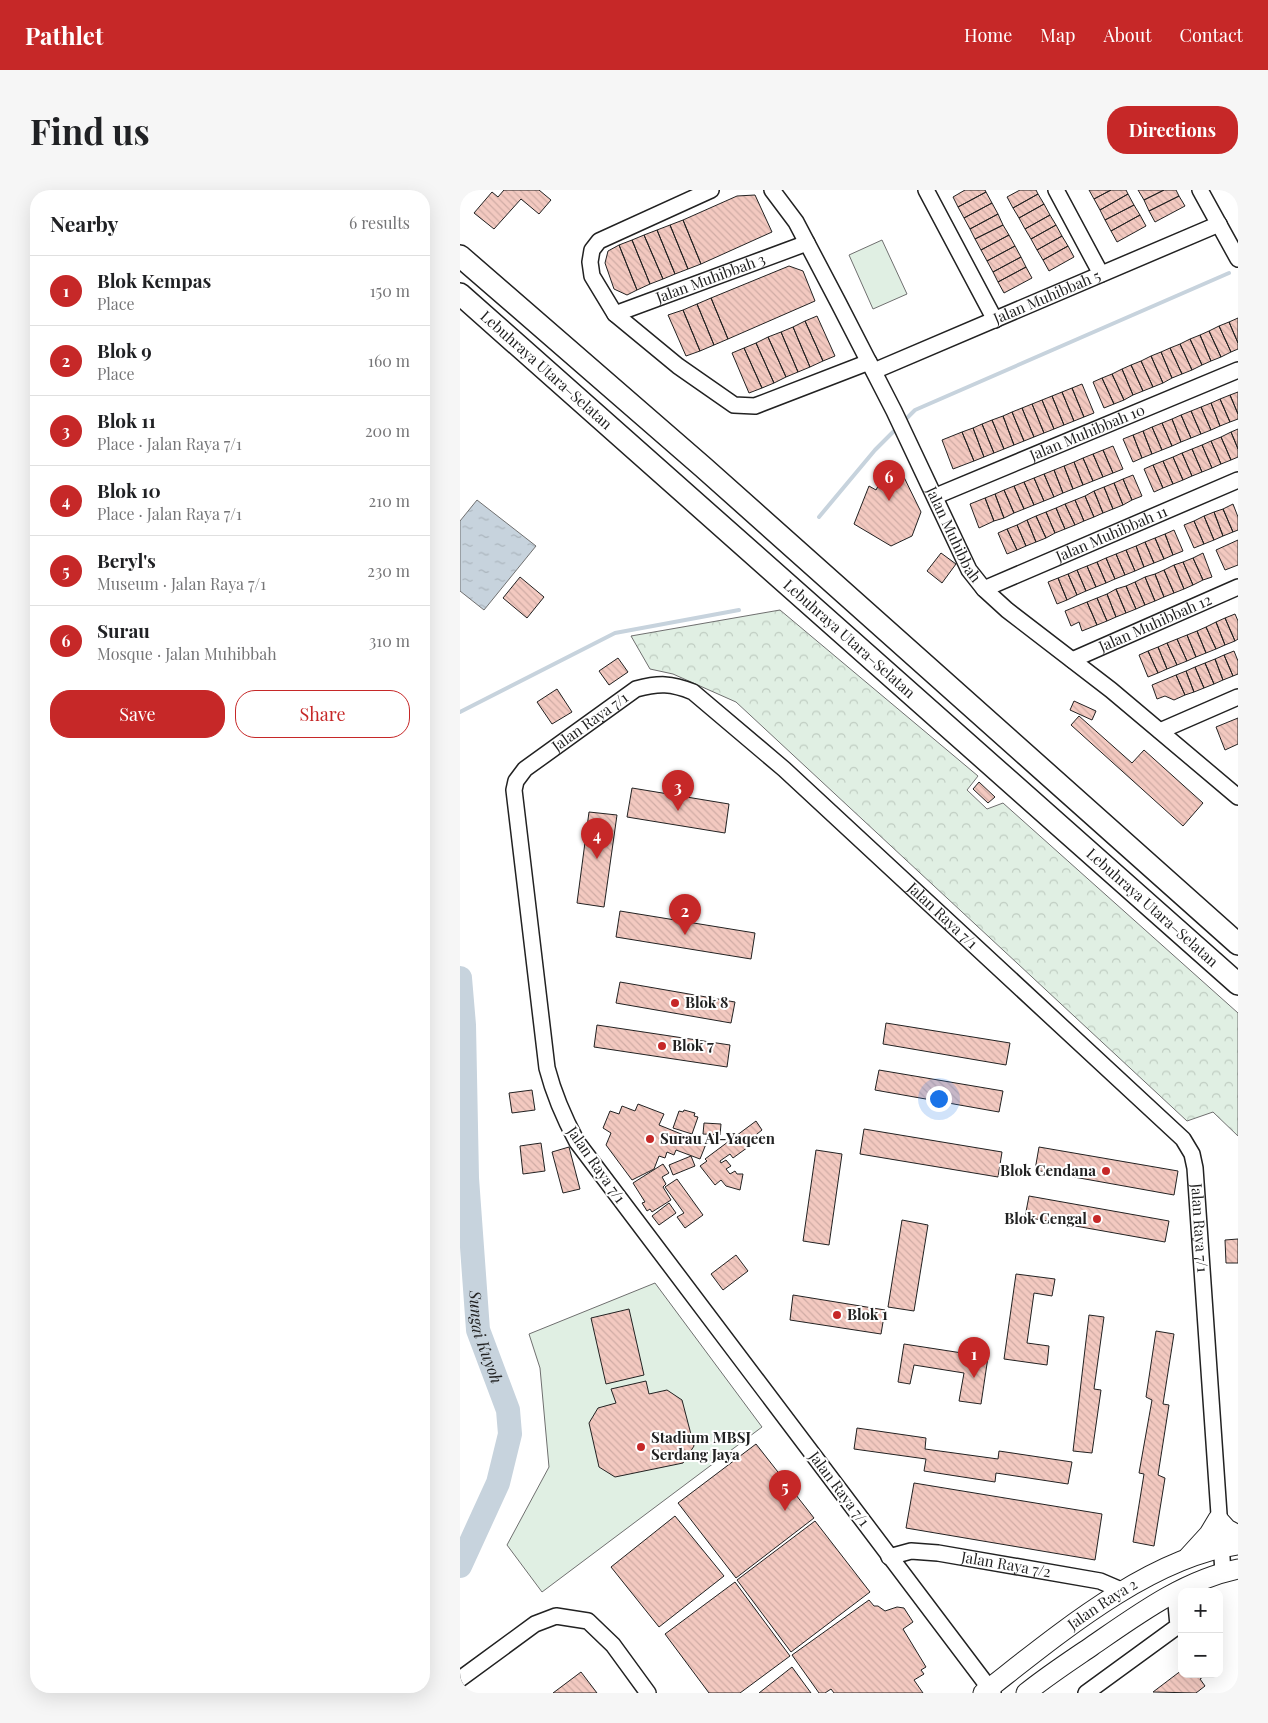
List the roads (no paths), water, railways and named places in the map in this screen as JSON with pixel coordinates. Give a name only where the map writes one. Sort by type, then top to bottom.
[{"type":"highway","name":"Lebuhraya Utara–Selatan","points":[[460,256],[703,466],[1238,944]]},
{"type":"highway","name":"Lebuhraya Utara–Selatan","points":[[460,294],[1238,984]]},
{"type":"main road","points":[[1184,1561],[1203,1541],[1218,1520],[1227,1529],[1238,1535]]},
{"type":"main road","name":"Jalan Raya 2","points":[[988,1691],[1120,1590],[1184,1561],[1229,1546]]},
{"type":"main road","name":"Jalan Raya 2","points":[[1026,1693],[1143,1611],[1175,1593],[1230,1571]]},
{"type":"street","points":[[615,314],[592,276],[590,262],[592,250],[599,241],[711,190]]},
{"type":"street","name":"Jalan Muhibbah","points":[[772,190],[796,222],[807,243],[911,445],[969,570],[984,589],[1007,610],[1160,731],[1238,797]]},
{"type":"street","points":[[926,190],[995,320]]},
{"type":"street","points":[[1056,190],[1101,274]]},
{"type":"street","points":[[1200,190],[1238,259]]},
{"type":"street","name":"Jalan Muhibbah 5","points":[[615,314],[678,366],[734,405],[755,406],[871,367],[995,320],[1219,224]]},
{"type":"street","name":"Jalan Muhibbah 3","points":[[615,314],[807,243]]},
{"type":"street","name":"Jalan Muhibbah 10","points":[[936,496],[1238,370]]},
{"type":"street","name":"Jalan Muhibbah 11","points":[[984,589],[1238,480]]},
{"type":"street","name":"Jalan Muhibbah 12","points":[[1072,660],[1238,588]]},
{"type":"street","name":"Jalan Raya 7/1","points":[[988,1691],[890,1556],[578,1142],[560,1112],[552,1091],[547,1068],[514,790],[516,780],[525,769],[636,689],[657,683],[680,686],[693,692],[791,776],[1182,1139],[1192,1154],[1195,1168],[1218,1520],[1229,1546],[1230,1571]]},
{"type":"street","points":[[1160,731],[1238,697]]},
{"type":"street","name":"Jalan Raya 7/2","points":[[890,1556],[911,1551],[938,1553],[1100,1581],[1120,1590]]},
{"type":"street","points":[[1086,1693],[1178,1626],[1175,1593]]},
{"type":"street","points":[[460,1679],[535,1624],[556,1616],[588,1620],[613,1645],[648,1693]]},
{"type":"water","points":[[477,500],[536,546],[484,610],[460,591],[460,521]]},
{"type":"waterway","points":[[903,422],[915,410],[1229,273]]},
{"type":"waterway","points":[[819,517],[875,450],[898,427]]},
{"type":"waterway","points":[[460,712],[615,633],[739,610]]},
{"type":"waterway","name":"Sungai Kuyoh","points":[[460,978],[464,1025],[467,1178],[478,1330],[508,1410],[510,1434],[498,1483],[460,1566]]},
{"type":"place","name":"Surau","points":[[889,501]]},
{"type":"place","name":"Blok 11","points":[[678,811]]},
{"type":"place","name":"Blok 10","points":[[597,859]]},
{"type":"place","name":"Blok 9","points":[[685,935]]},
{"type":"place","name":"Blok 8","points":[[675,1003]]},
{"type":"place","name":"Blok 7","points":[[662,1046]]},
{"type":"place","name":"Surau Al-Yaqeen","points":[[650,1139]]},
{"type":"place","name":"Blok Cendana","points":[[1106,1171]]},
{"type":"place","name":"Blok Cengal","points":[[1097,1219]]},
{"type":"place","name":"Blok 1","points":[[837,1315]]},
{"type":"place","name":"Blok Kempas","points":[[974,1378]]},
{"type":"place","name":"Stadium MBSJ Serdang Jaya","points":[[641,1447]]},
{"type":"place","name":"Beryl's","points":[[785,1511]]}]
